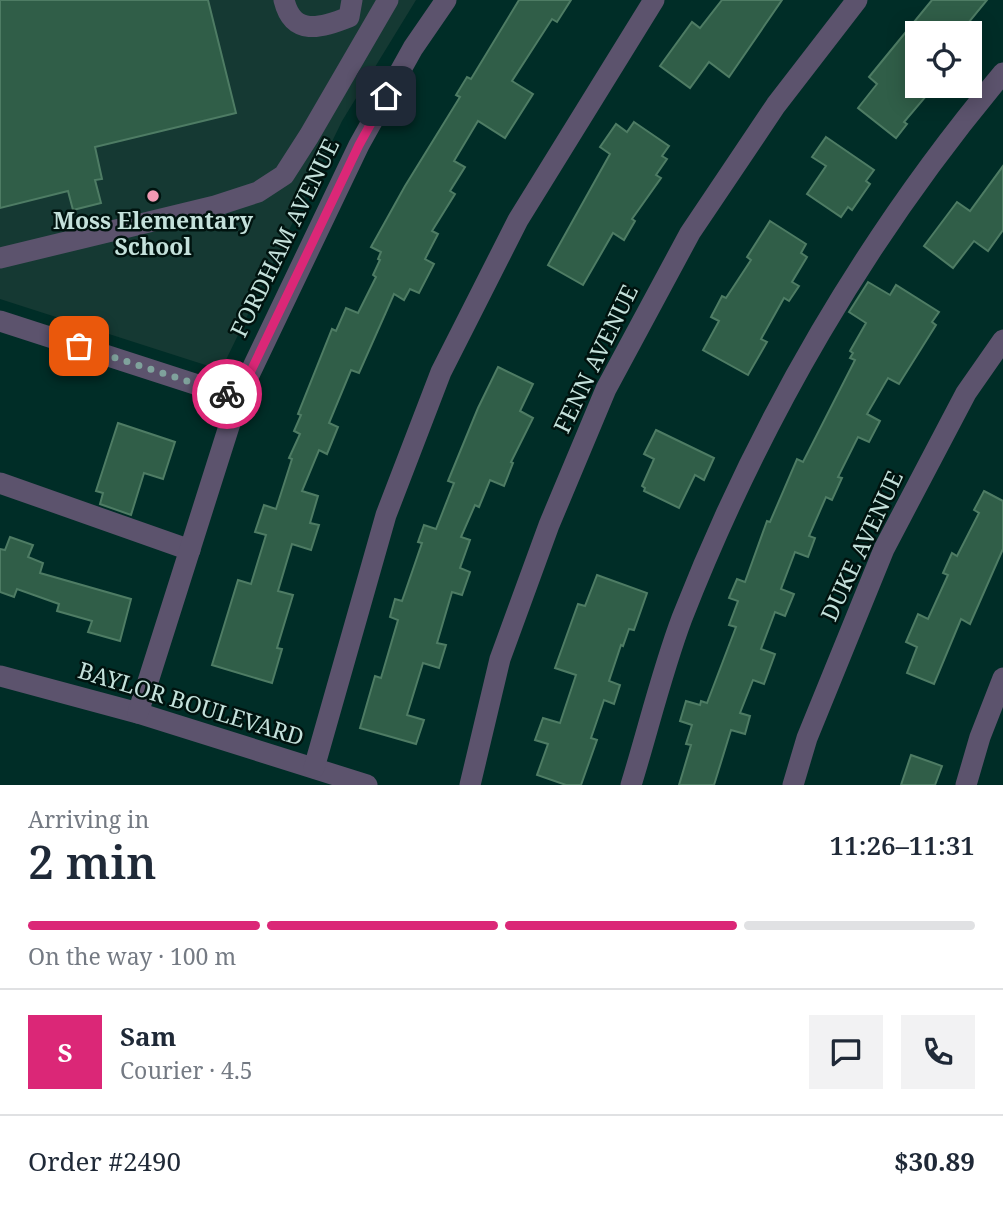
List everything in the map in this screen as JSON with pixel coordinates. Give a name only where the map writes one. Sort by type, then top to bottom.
[{"type":"street","points":[[285,0],[288,15],[297,24],[314,27],[349,17],[352,0]]},
{"type":"street","points":[[0,258],[215,206],[258,192],[284,175],[388,0]]},
{"type":"street","name":"FORDHAM AVENUE","points":[[138,713],[238,398],[359,145],[414,48],[446,0]]},
{"type":"street","points":[[314,768],[386,516],[441,372],[518,220],[654,0]]},
{"type":"street","name":"FENN AVENUE","points":[[470,785],[500,659],[549,525],[606,389],[690,233],[776,104],[857,0]]},
{"type":"street","points":[[631,785],[681,621],[724,517],[793,380],[844,292],[932,165],[1003,73]]},
{"type":"street","points":[[0,321],[238,398]]},
{"type":"street","name":"DUKE AVENUE","points":[[793,785],[807,738],[884,549],[965,393],[1003,340]]},
{"type":"street","points":[[0,483],[190,550]]},
{"type":"street","name":"BAYLOR BOULEVARD","points":[[0,676],[138,713],[367,785]]},
{"type":"street","points":[[966,785],[980,737],[1003,678]]},
{"type":"shaded area","name":"Moss Elementary School","points":[[0,0],[416,0],[342,121],[221,370],[0,299]]},
{"type":"building","points":[[0,0],[208,0],[236,113],[95,147],[102,179],[95,180],[101,203],[73,210],[68,191],[0,208]]},
{"type":"building","points":[[519,0],[571,0],[557,22],[552,19],[512,81],[533,94],[505,138],[478,121],[454,161],[465,167],[450,191],[455,194],[432,231],[438,234],[425,259],[434,264],[419,293],[410,289],[404,300],[394,294],[359,373],[351,370],[329,423],[338,427],[327,454],[319,450],[302,491],[318,496],[310,523],[319,525],[311,550],[292,544],[278,591],[293,595],[277,648],[282,649],[272,683],[212,665],[238,580],[251,584],[266,535],[255,532],[264,505],[276,509],[292,459],[289,458],[300,434],[294,431],[301,415],[298,414],[332,329],[336,331],[346,308],[358,313],[376,277],[373,275],[380,260],[378,259],[381,252],[371,247],[460,97],[456,95],[467,77],[471,79]]},
{"type":"building","points":[[722,0],[782,0],[729,77],[709,62],[690,88],[660,66],[692,22],[700,28]]},
{"type":"building","points":[[932,0],[987,0],[970,21],[915,21]]},
{"type":"building","points":[[905,33],[905,98],[924,98],[904,122],[907,124],[896,138],[858,108],[877,84],[869,77]]},
{"type":"building","points":[[634,122],[669,146],[662,156],[667,159],[656,175],[661,178],[632,219],[635,221],[624,240],[613,233],[583,285],[548,265],[610,154],[600,147],[616,124],[627,132]]},
{"type":"building","points":[[826,137],[874,170],[866,181],[870,184],[852,210],[848,207],[841,217],[807,194],[826,166],[812,157]]},
{"type":"building","points":[[1003,166],[1003,230],[988,251],[974,241],[953,268],[924,246],[957,202],[970,211]]},
{"type":"building","points":[[770,221],[806,244],[801,253],[807,257],[792,282],[799,286],[789,301],[784,298],[761,339],[767,342],[748,375],[703,350],[719,321],[711,317],[722,296],[726,298],[751,260],[747,257]]},
{"type":"building","points":[[868,282],[890,295],[896,285],[939,312],[932,322],[936,325],[899,384],[888,378],[867,414],[880,421],[869,442],[858,437],[838,477],[842,478],[832,500],[826,497],[809,536],[815,538],[808,557],[795,552],[781,589],[794,594],[785,616],[775,612],[761,649],[775,654],[764,684],[753,680],[740,713],[750,716],[745,734],[731,730],[714,785],[679,785],[691,745],[686,744],[692,725],[680,721],[686,701],[700,705],[701,701],[707,703],[736,627],[729,625],[738,601],[729,598],[737,579],[745,582],[767,521],[770,522],[797,459],[803,462],[855,360],[850,358],[853,353],[850,351],[866,323],[849,312]]},
{"type":"building","points":[[498,367],[533,384],[520,411],[533,418],[511,462],[513,463],[504,486],[490,480],[479,507],[475,505],[461,537],[470,540],[460,568],[470,572],[462,595],[452,592],[437,643],[446,645],[439,668],[423,663],[407,715],[424,720],[416,744],[360,728],[375,676],[381,678],[398,620],[390,617],[395,599],[402,601],[422,543],[418,542],[424,525],[436,529],[454,483],[448,481]]},
{"type":"building","points":[[118,423],[175,442],[163,479],[144,473],[131,515],[100,504],[103,493],[96,491]]},
{"type":"building","points":[[656,430],[714,458],[704,480],[695,475],[679,508],[644,491],[642,486],[654,459],[644,454]]},
{"type":"building","points":[[984,491],[1003,501],[1003,549],[970,624],[961,619],[934,684],[907,673],[917,647],[906,642],[918,614],[928,619],[948,575],[943,573],[952,553],[957,556],[979,513],[974,510]]},
{"type":"building","points":[[10,537],[33,545],[28,557],[43,563],[40,573],[131,599],[120,641],[88,632],[92,621],[57,611],[59,604],[17,589],[14,597],[0,592],[0,549],[5,550]]},
{"type":"building","points":[[597,575],[647,593],[634,630],[629,629],[623,646],[621,645],[609,681],[620,685],[614,704],[604,700],[591,738],[597,740],[581,785],[566,785],[537,775],[548,744],[535,740],[543,718],[560,723],[576,675],[555,668],[578,604],[585,606]]},
{"type":"building","points":[[911,755],[942,766],[935,785],[901,785]]},
{"type":"way so far","points":[[79,346],[227,394]]},
{"type":"place","name":"Moss Elementary School","points":[[153,196]]},
{"type":"route","points":[[227,394],[238,398],[359,145],[386,96]]}]
